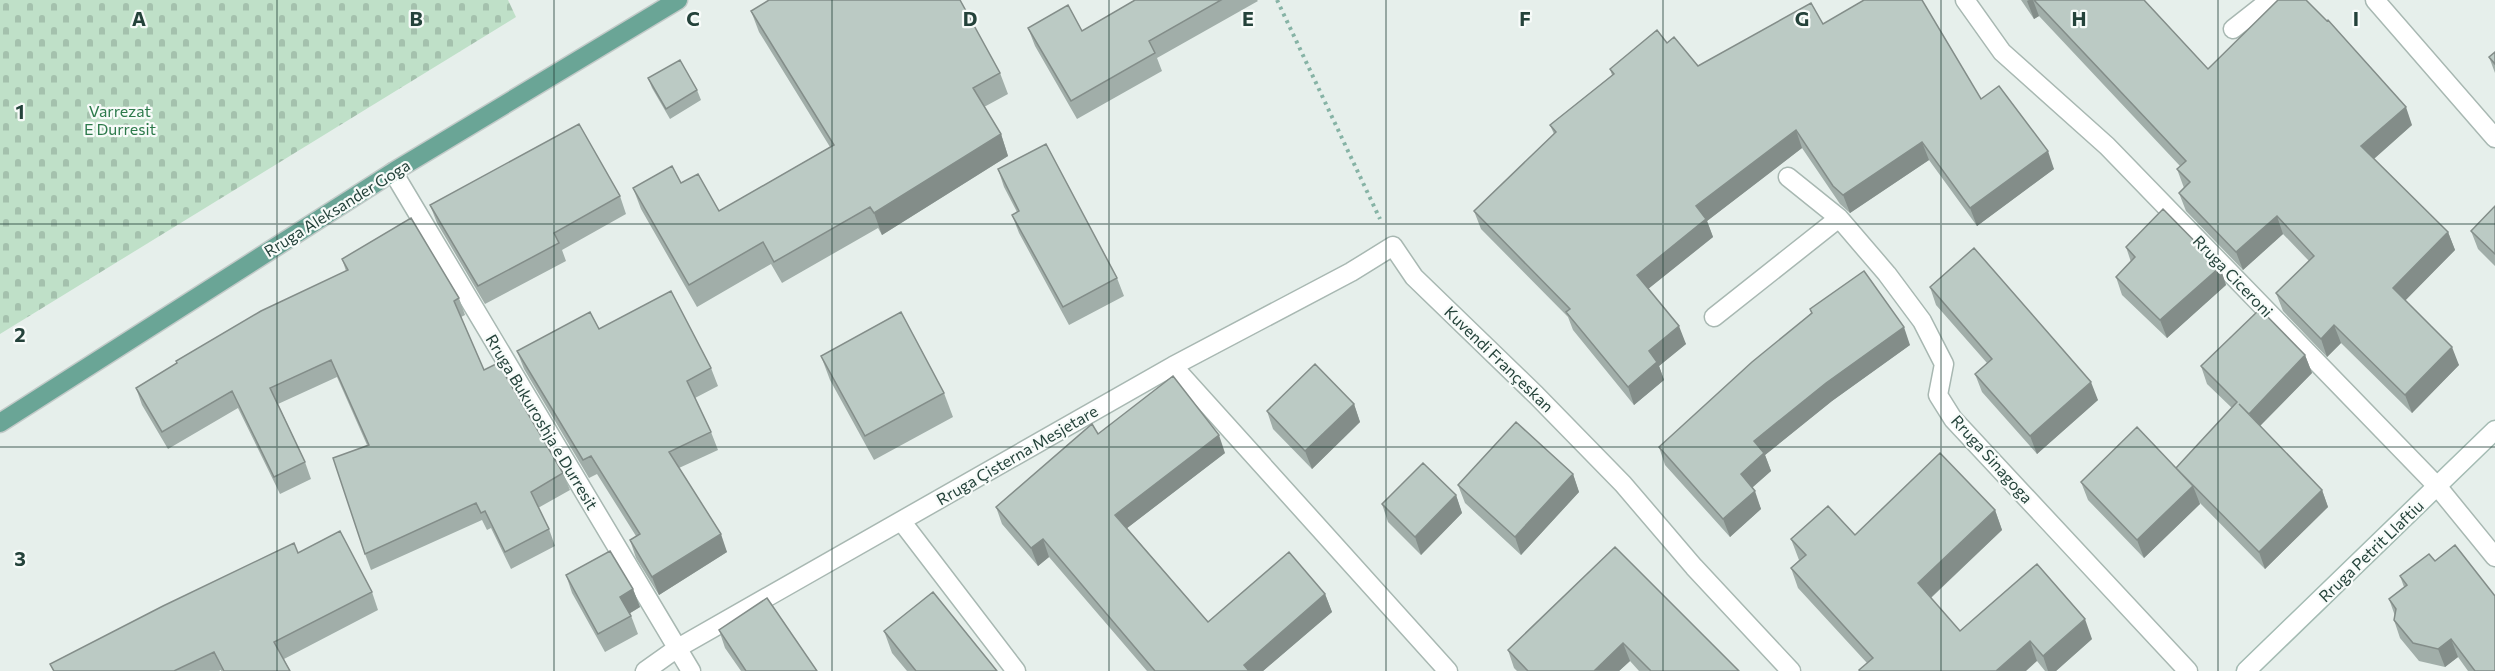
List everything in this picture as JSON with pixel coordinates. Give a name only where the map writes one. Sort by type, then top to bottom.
[{"type":"main road","name":"Rruga Aleksander Goga","points":[[0,423],[393,172],[678,0]]},
{"type":"street","name":"Rruga Ciceroni","points":[[1965,0],[2002,52],[2107,146],[2437,486],[2495,557]]},
{"type":"street","points":[[2233,29],[2270,0]]},
{"type":"street","points":[[2374,0],[2495,138]]},
{"type":"street","name":"Rruga Bukuroshja e Durresit","points":[[393,172],[691,671]]},
{"type":"street","name":"Rruga Sinagoga","points":[[1788,177],[1839,218],[1887,274],[1922,321],[1944,364],[1938,395],[1953,419],[2188,671]]},
{"type":"street","points":[[1714,317],[1839,218]]},
{"type":"street","name":"Rruga Çisterna Mesjetare","points":[[645,671],[676,649],[1173,366],[1352,272],[1393,246]]},
{"type":"street","name":"Kuvendi Françeskan","points":[[1393,246],[1414,277],[1536,395],[1615,476],[1694,567],[1791,671]]},
{"type":"street","points":[[1173,366],[1448,671]]},
{"type":"street","name":"Rruga Petrit Llaftiu","points":[[2246,671],[2495,430]]},
{"type":"street","points":[[902,522],[1016,671]]},
{"type":"path","points":[[1277,0],[1393,246]]},
{"type":"green space","name":"Varrezat E Durresit","points":[[0,0],[508,0],[516,17],[0,334]]},
{"type":"building","points":[[769,0],[960,0],[1000,73],[973,88],[1001,134],[874,213],[870,207],[774,262],[763,242],[689,285],[633,188],[672,166],[681,183],[698,174],[719,211],[834,145],[751,11]]},
{"type":"building","points":[[1135,0],[1221,0],[1149,41],[1155,53],[1071,101],[1028,28],[1068,5],[1082,31]]},
{"type":"building","points":[[1864,0],[1922,0],[1981,99],[1999,86],[2048,151],[1970,208],[1922,142],[1843,195],[1833,186],[1796,130],[1696,206],[1706,219],[1637,275],[1679,326],[1649,351],[1657,362],[1628,387],[1566,312],[1570,309],[1474,211],[1556,132],[1550,125],[1614,74],[1610,69],[1657,30],[1667,43],[1674,37],[1698,66],[1811,3],[1823,24]]},
{"type":"building","points":[[2034,0],[2144,0],[2208,69],[2278,0],[2306,0],[2328,20],[2406,107],[2361,146],[2448,232],[2393,288],[2452,347],[2405,395],[2334,325],[2321,339],[2276,293],[2314,256],[2277,216],[2236,252],[2179,193],[2190,182],[2177,169],[2186,161]]},
{"type":"building","points":[[2495,52],[2495,64],[2489,57]]},
{"type":"building","points":[[680,60],[697,90],[666,109],[648,78]]},
{"type":"building","points":[[579,124],[620,196],[554,233],[559,243],[478,286],[430,205]]},
{"type":"building","points":[[1046,144],[1117,278],[1063,307],[1012,215],[1019,211],[998,169]]},
{"type":"building","points":[[2495,206],[2495,254],[2471,231]]},
{"type":"building","points":[[2163,209],[2220,267],[2160,320],[2116,277],[2135,257],[2126,247]]},
{"type":"building","points":[[411,218],[459,298],[454,301],[484,370],[498,363],[563,473],[531,492],[549,529],[505,552],[485,511],[481,513],[476,503],[365,554],[333,458],[369,445],[331,360],[270,388],[305,462],[274,477],[232,391],[162,432],[136,388],[177,363],[176,361],[261,311],[348,270],[342,259]]},
{"type":"building","points":[[1974,248],[2091,382],[2030,436],[1975,374],[1992,359],[1930,287]]},
{"type":"building","points":[[1864,271],[1904,327],[1826,383],[1754,441],[1764,453],[1741,474],[1755,491],[1723,519],[1659,447],[1752,362],[1812,313],[1810,309]]},
{"type":"building","points":[[671,291],[711,368],[687,381],[711,432],[669,452],[721,534],[652,577],[630,540],[640,534],[591,456],[583,460],[517,351],[590,312],[599,329]]},
{"type":"building","points":[[2260,309],[2305,355],[2249,414],[2239,404],[2322,490],[2259,552],[2176,468],[2237,402],[2201,366]]},
{"type":"building","points":[[901,312],[944,393],[865,436],[821,356]]},
{"type":"building","points":[[1315,364],[1354,404],[1305,451],[1267,411]]},
{"type":"building","points":[[1173,376],[1219,435],[1115,515],[1208,622],[1289,552],[1325,594],[1244,665],[1249,671],[1155,671],[1043,539],[1031,548],[996,507],[1092,424],[1098,434]]},
{"type":"building","points":[[1516,422],[1573,474],[1515,537],[1458,485]]},
{"type":"building","points":[[2137,427],[2193,486],[2137,540],[2081,482]]},
{"type":"building","points":[[1940,453],[1995,510],[1918,583],[1960,631],[2037,564],[2085,619],[2043,656],[2030,641],[1996,671],[1860,671],[1873,658],[1791,568],[1806,555],[1791,539],[1828,506],[1855,535]]},
{"type":"building","points":[[1423,463],[1456,495],[1415,537],[1382,504]]},
{"type":"building","points":[[340,531],[372,592],[274,642],[290,671],[224,671],[214,652],[174,671],[54,671],[50,664],[294,543],[298,553]]},
{"type":"building","points":[[2455,545],[2495,596],[2495,671],[2475,671],[2451,639],[2438,649],[2413,643],[2394,620],[2396,609],[2389,599],[2407,585],[2400,576],[2429,554],[2435,561]]},
{"type":"building","points":[[1615,547],[1739,671],[1651,671],[1623,643],[1594,671],[1528,671],[1508,650]]},
{"type":"building","points":[[610,551],[633,589],[620,597],[631,616],[598,634],[566,575]]},
{"type":"building","points":[[933,592],[997,671],[916,671],[884,631]]},
{"type":"building","points":[[767,598],[817,671],[746,671],[719,630]]}]
